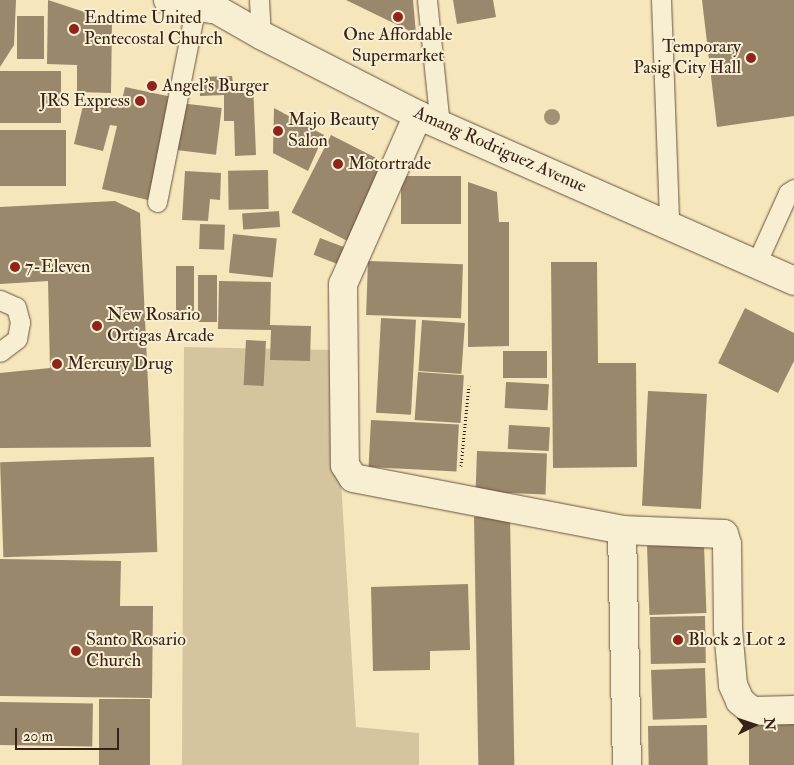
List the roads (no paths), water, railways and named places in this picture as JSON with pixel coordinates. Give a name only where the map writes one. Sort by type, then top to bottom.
[{"type":"street","name":"Amang Rodriguez Avenue","points":[[168,0],[201,4],[429,120],[669,223],[794,281]]},
{"type":"street","points":[[429,120],[343,284],[346,465],[353,478],[622,530],[724,534],[728,544],[728,629],[733,685],[740,701],[752,711],[794,710]]},
{"type":"street","points":[[622,530],[627,765]]},
{"type":"lane","points":[[259,0],[261,35]]},
{"type":"lane","points":[[427,0],[429,120]]},
{"type":"lane","points":[[661,0],[669,223]]},
{"type":"lane","points":[[157,202],[201,4]]},
{"type":"lane","points":[[756,264],[788,193],[794,189]]},
{"type":"lane","points":[[0,300],[16,307],[20,322],[17,339],[0,352]]},
{"type":"place","name":"One Affordable Supermarket","points":[[398,17]]},
{"type":"place","name":"Endtime United Pentecostal Church","points":[[74,29]]},
{"type":"place","name":"Temporary Pasig City Hall","points":[[751,58]]},
{"type":"place","name":"Angel's Burger","points":[[152,86]]},
{"type":"place","name":"JRS Express","points":[[140,101]]},
{"type":"place","name":"Majo Beauty Salon","points":[[278,131]]},
{"type":"place","name":"Motortrade","points":[[338,164]]},
{"type":"place","name":"7-Eleven","points":[[15,267]]},
{"type":"place","name":"New Rosario Ortigas Arcade","points":[[97,326]]},
{"type":"place","name":"Mercury Drug","points":[[57,364]]},
{"type":"place","name":"Block 2 Lot 2","points":[[678,640]]},
{"type":"place","name":"Santo Rosario Church","points":[[76,651]]}]
